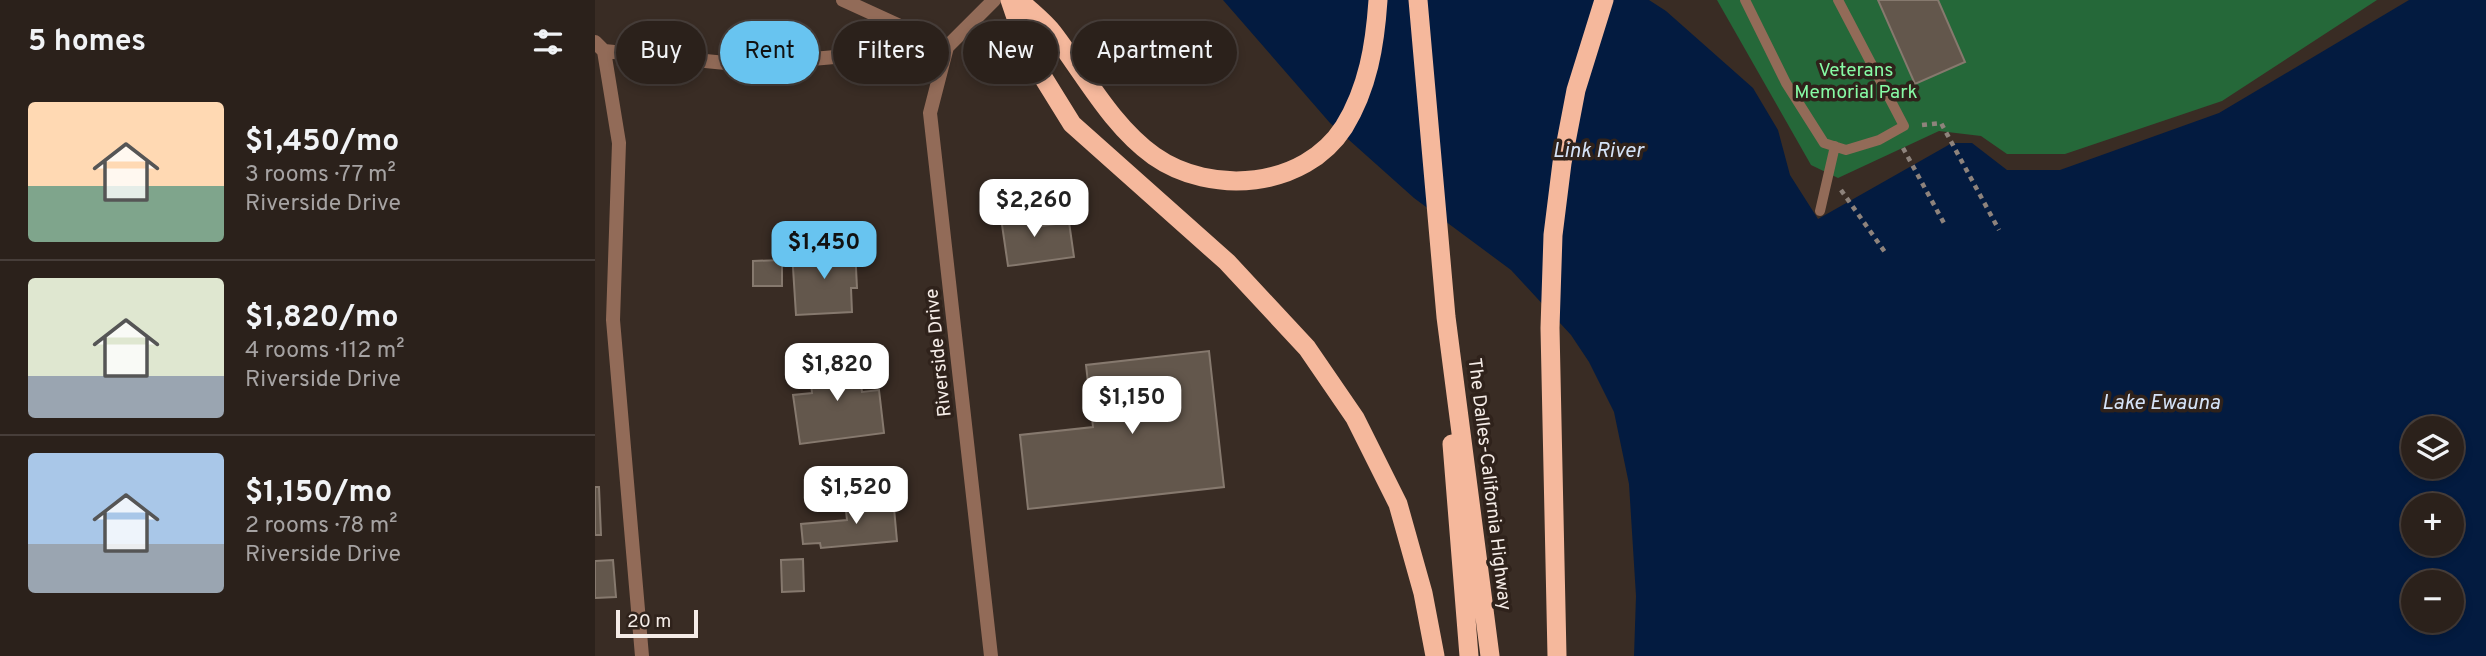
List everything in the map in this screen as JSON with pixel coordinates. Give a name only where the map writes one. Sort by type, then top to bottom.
[{"type":"highway","points":[[1010,0],[1028,53],[1072,124],[1227,261],[1307,348],[1355,418],[1398,504],[1423,593],[1435,656]]},
{"type":"highway","points":[[1019,0],[1051,31],[1093,90],[1129,134],[1154,156],[1182,173],[1214,180],[1246,182],[1287,173],[1321,153],[1343,128],[1363,86],[1375,45],[1378,0]]},
{"type":"highway","name":"The Dalles-California Highway","points":[[1418,0],[1446,317],[1490,656]]},
{"type":"highway","points":[[1557,656],[1550,328],[1553,235],[1562,163],[1576,90],[1604,0]]},
{"type":"highway","name":"The Dalles-California Highway","points":[[1446,317],[1454,490],[1469,656]]},
{"type":"street","points":[[843,0],[889,21]]},
{"type":"street","points":[[949,45],[994,0]]},
{"type":"street","points":[[642,656],[613,320],[619,143],[600,46],[745,65],[833,57]]},
{"type":"street","name":"Riverside Drive","points":[[937,84],[930,113],[991,656]]},
{"type":"lane","points":[[1745,0],[1786,83],[1824,143],[1846,150],[1879,140],[1899,129],[1838,0]]},
{"type":"lane","points":[[1820,211],[1835,146]]},
{"type":"path","points":[[1945,225],[1899,129],[1941,123],[1999,230]]},
{"type":"path","points":[[1847,195],[1887,255]]},
{"type":"green space","name":"Veterans Memorial Park","points":[[1717,0],[2377,0],[2222,101],[2065,154],[2007,154],[1981,136],[1939,131],[1838,178],[1811,165]]},
{"type":"water","name":"Lake Ewauna","points":[[1223,0],[1649,0],[1666,11],[1753,88],[1778,130],[1790,175],[1818,219],[1952,143],[1972,143],[2007,170],[2060,170],[2219,113],[2409,0],[2486,0],[2486,656],[1634,656],[1636,596],[1629,484],[1614,412],[1589,362],[1571,335],[1511,270],[1414,198],[1330,123]]},
{"type":"building","points":[[1878,0],[1938,0],[1965,62],[1915,84]]},
{"type":"building","points":[[1031,206],[1034,227],[1069,222],[1074,257],[1008,266],[1000,211]]},
{"type":"building","points":[[855,248],[857,288],[851,288],[852,312],[796,315],[792,252]]},
{"type":"building","points":[[782,260],[782,286],[753,286],[753,261]]},
{"type":"building","points":[[1209,351],[1224,487],[1028,509],[1020,435],[1093,427],[1086,365]]},
{"type":"building","points":[[844,354],[845,365],[858,363],[862,392],[879,390],[884,433],[800,444],[793,395],[812,393],[808,358]]},
{"type":"building","points":[[595,487],[599,487],[601,535],[595,535]]},
{"type":"building","points":[[893,497],[897,541],[821,548],[820,543],[803,544],[801,524],[847,520],[845,502]]},
{"type":"building","points":[[803,559],[804,591],[782,592],[781,560]]},
{"type":"building","points":[[613,560],[616,597],[595,598],[595,561]]},
{"type":"water label","name":"Link River","points":[[1598,150]]}]
